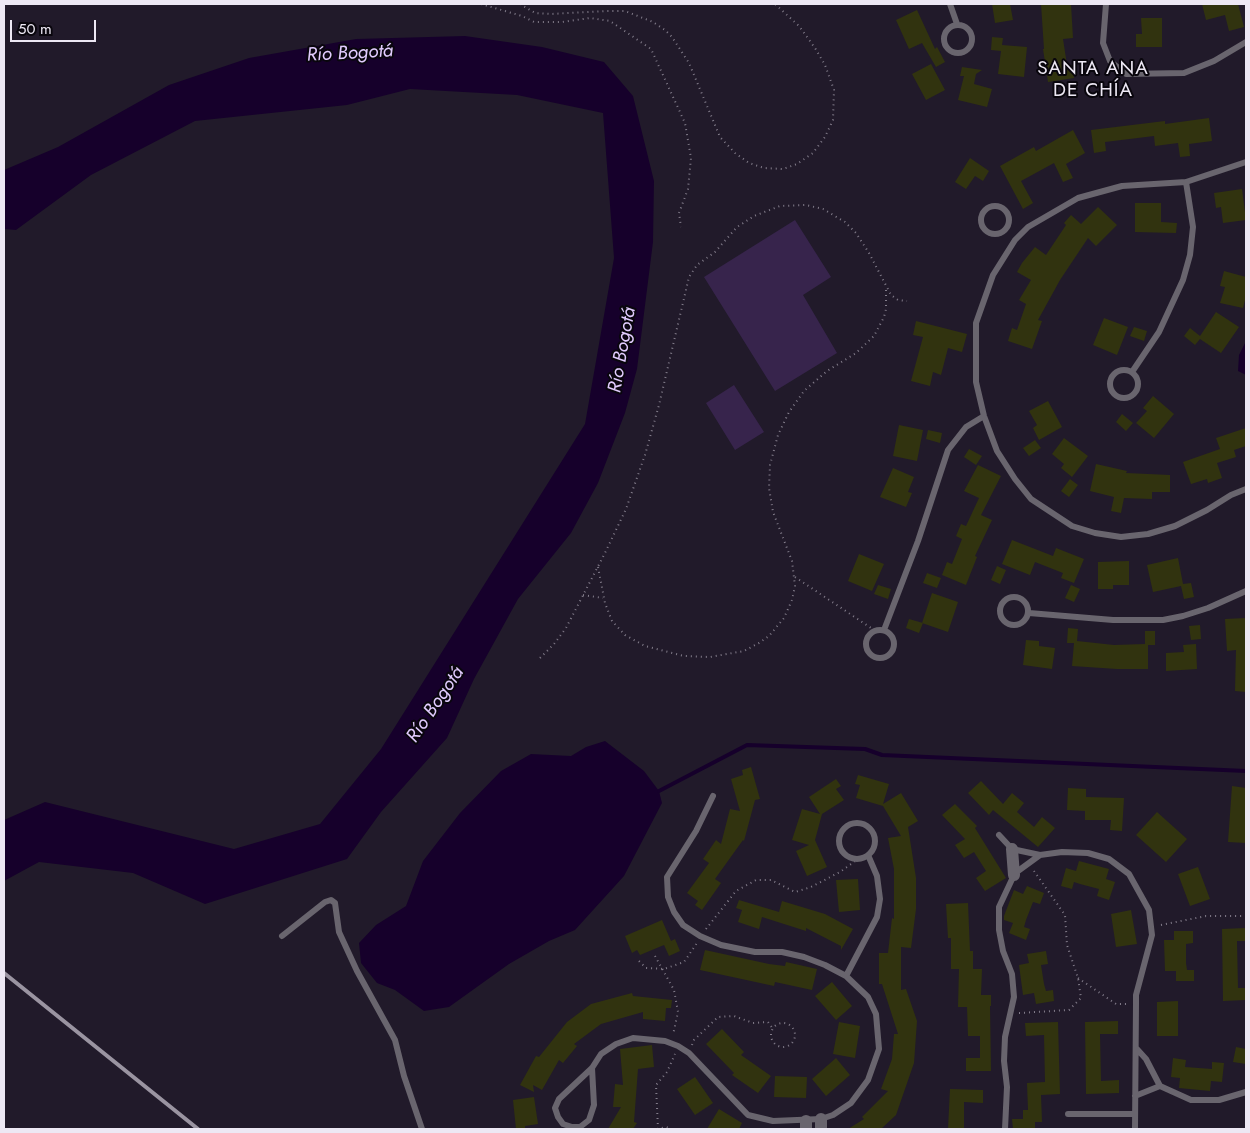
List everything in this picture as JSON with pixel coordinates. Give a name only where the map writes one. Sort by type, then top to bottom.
[{"type":"street","points":[[1012,849],[1014,875]]},
{"type":"lane","points":[[950,4],[957,24]]},
{"type":"lane","points":[[1106,4],[1103,43],[1110,61],[1126,74],[1184,73],[1214,61],[1246,42]]},
{"type":"lane","points":[[957,24],[967,27],[972,35],[972,45],[960,53],[951,52],[944,41],[948,28],[957,24]]},
{"type":"lane","points":[[1246,162],[1186,182],[1122,186],[1078,198],[1028,227],[1016,240],[993,275],[976,323],[976,382],[984,416],[998,451],[1015,479],[1031,499],[1072,526],[1095,533],[1122,537],[1148,534],[1175,526],[1231,494],[1246,489]]},
{"type":"lane","points":[[1132,372],[1160,332],[1183,280],[1190,255],[1193,227],[1186,182]]},
{"type":"lane","points":[[994,205],[1004,208],[1009,216],[1008,226],[1005,230],[997,234],[988,233],[984,230],[980,221],[985,209],[994,205]]},
{"type":"lane","points":[[1005,230],[1016,240]]},
{"type":"lane","points":[[1118,371],[1132,372],[1138,380],[1137,390],[1130,398],[1116,397],[1109,386],[1111,377],[1118,371]]},
{"type":"lane","points":[[884,630],[918,541],[948,450],[966,428],[984,416]]},
{"type":"lane","points":[[1029,613],[1113,620],[1163,620],[1208,608],[1246,591]]},
{"type":"lane","points":[[1018,597],[1026,603],[1029,613],[1024,622],[1011,626],[1003,621],[1000,608],[1004,600],[1018,597]]},
{"type":"lane","points":[[874,630],[884,630],[892,636],[894,645],[890,654],[882,658],[872,657],[866,650],[865,641],[874,630]]},
{"type":"lane","points":[[592,1068],[594,1105],[589,1120],[580,1127],[563,1124],[558,1117],[556,1108],[559,1099],[592,1068],[601,1054],[616,1044],[633,1038],[665,1041],[678,1046],[689,1053],[748,1115],[774,1121],[806,1125],[821,1124],[851,1103],[868,1080],[879,1049],[876,1014],[868,997],[846,976],[804,957],[782,952],[755,952],[721,945],[700,936],[683,925],[674,912],[668,897],[667,877],[696,832],[713,796]]},
{"type":"lane","points":[[855,823],[865,824],[873,832],[874,847],[868,855],[858,859],[844,852],[840,842],[842,832],[850,825],[855,823]]},
{"type":"lane","points":[[999,835],[1012,849],[1040,856]]},
{"type":"lane","points":[[1005,1129],[1007,1087],[1004,1062],[1005,1037],[1014,997],[1012,974],[1003,951],[999,930],[1000,907],[1014,875],[1040,856],[1062,852],[1088,853],[1109,858],[1129,874],[1149,910],[1152,935],[1136,1004],[1135,1129]]},
{"type":"lane","points":[[846,976],[878,917],[880,899],[877,876],[868,855]]},
{"type":"lane","points":[[282,936],[325,902],[331,900],[335,903],[339,932],[357,971],[395,1040],[404,1076],[422,1129]]},
{"type":"lane","points":[[1136,1048],[1146,1058],[1160,1086],[1190,1100],[1219,1100],[1246,1092]]},
{"type":"lane","points":[[1135,1096],[1160,1086]]},
{"type":"lane","points":[[1068,1114],[1135,1114]]},
{"type":"path","points":[[481,4],[522,16],[534,22],[562,22],[590,18],[610,21],[652,49],[685,123],[691,158],[688,189],[679,213],[681,226]]},
{"type":"path","points":[[520,4],[535,13],[551,14],[606,10],[625,12],[653,22],[665,30],[689,63],[720,137],[735,153],[749,163],[764,168],[783,169],[797,164],[813,153],[825,137],[833,120],[834,90],[825,65],[815,48],[799,26],[775,4]]},
{"type":"path","points":[[540,658],[559,638],[598,568],[626,509],[640,472],[659,405],[677,335],[686,286],[697,265],[715,252],[738,226],[754,216],[780,206],[806,205],[823,209],[839,217],[851,228],[874,261],[886,287],[893,297],[907,301]]},
{"type":"path","points":[[598,568],[603,598],[612,621],[631,639],[645,646],[676,655],[710,657],[744,651],[770,636],[784,618],[790,605],[794,593],[795,577],[790,554],[776,522],[769,488],[770,465],[775,444],[783,422],[804,391],[827,371],[856,354],[874,336],[886,309],[886,287]]},
{"type":"path","points":[[795,577],[874,630]]},
{"type":"path","points":[[583,595],[603,598]]},
{"type":"path","points":[[639,961],[646,968],[664,969],[684,962],[695,949],[700,936],[736,891],[756,880],[770,880],[795,892],[811,887],[840,872],[858,859]]},
{"type":"path","points":[[1009,1014],[1069,1010],[1081,998],[1078,978],[1067,945],[1065,915],[1028,863]]},
{"type":"path","points":[[1151,926],[1206,916],[1246,916]]},
{"type":"path","points":[[655,956],[664,969],[674,990],[678,1012],[674,1033],[665,1041]]},
{"type":"path","points":[[1078,978],[1116,1004],[1136,1004]]},
{"type":"path","points":[[689,1053],[694,1040],[718,1017],[734,1016],[753,1024],[768,1022],[773,1029],[773,1041],[779,1046],[787,1046],[794,1038],[793,1028],[787,1024],[779,1024],[773,1029]]},
{"type":"path","points":[[671,1129],[666,1127],[658,1129],[656,1085],[667,1072],[678,1046]]},
{"type":"shaded area","points":[[795,220],[831,277],[803,295],[837,353],[775,391],[704,277]]},
{"type":"shaded area","points":[[734,385],[764,432],[735,450],[706,403]]},
{"type":"water","name":"Río Bogotá","points":[[465,36],[542,47],[604,62],[633,96],[654,181],[653,242],[637,369],[625,413],[598,483],[571,533],[518,599],[474,679],[447,738],[381,812],[347,859],[205,904],[133,873],[39,862],[4,881],[4,820],[45,802],[234,849],[320,824],[381,749],[585,424],[614,258],[603,113],[517,95],[410,89],[347,105],[195,121],[91,175],[16,230],[4,229],[4,170],[58,147],[169,85],[249,58],[356,39]]},
{"type":"water","points":[[1246,341],[1246,375],[1238,371],[1239,355]]},
{"type":"water","points":[[605,741],[644,771],[659,791],[662,803],[624,876],[575,930],[549,941],[509,964],[449,1007],[424,1011],[395,990],[377,983],[361,963],[359,943],[376,925],[406,906],[423,861],[460,813],[501,771],[531,754],[571,756],[586,747]]},
{"type":"building","points":[[992,4],[1010,4],[1013,20],[995,23]]},
{"type":"building","points":[[1041,4],[1071,4],[1073,38],[1063,39],[1067,65],[1072,65],[1074,78],[1048,82],[1043,49]]},
{"type":"building","points":[[1202,4],[1238,4],[1244,27],[1229,31],[1225,15],[1206,20]]},
{"type":"building","points":[[917,10],[935,49],[937,47],[945,62],[936,67],[922,43],[909,49],[896,20]]},
{"type":"building","points":[[1141,18],[1162,18],[1162,47],[1136,47],[1136,34],[1142,34]]},
{"type":"building","points":[[992,37],[1003,38],[1002,45],[1027,47],[1024,77],[998,74],[1001,51],[991,50]]},
{"type":"building","points":[[931,64],[945,90],[926,100],[912,74]]},
{"type":"building","points":[[962,67],[982,70],[976,74],[974,84],[992,89],[987,107],[958,100],[964,76],[960,76]]},
{"type":"building","points":[[1209,118],[1212,141],[1189,144],[1190,156],[1180,157],[1178,143],[1155,146],[1154,136],[1105,142],[1106,151],[1094,153],[1091,130],[1165,121],[1165,124]]},
{"type":"building","points":[[1073,130],[1085,153],[1066,164],[1073,178],[1063,182],[1054,163],[1021,181],[1033,203],[1023,209],[1000,166],[1034,147],[1036,151]]},
{"type":"building","points":[[970,158],[989,171],[983,181],[975,176],[966,189],[955,182]]},
{"type":"building","points":[[1242,189],[1246,220],[1223,223],[1221,207],[1216,208],[1214,193]]},
{"type":"building","points":[[1135,203],[1161,203],[1161,222],[1177,223],[1176,233],[1135,232]]},
{"type":"building","points":[[1098,207],[1117,225],[1096,246],[1088,238],[1060,280],[1038,320],[1042,321],[1032,349],[1008,341],[1012,328],[1017,330],[1026,304],[1019,300],[1031,280],[1017,272],[1022,263],[1035,247],[1046,255],[1066,225],[1064,223],[1071,215],[1081,224]]},
{"type":"building","points":[[1224,271],[1246,277],[1246,296],[1243,308],[1220,303],[1225,287],[1220,286]]},
{"type":"building","points":[[1216,312],[1239,327],[1221,353],[1200,339],[1195,345],[1184,336],[1190,328],[1200,336]]},
{"type":"building","points":[[1104,318],[1128,327],[1117,355],[1093,345]]},
{"type":"building","points":[[916,321],[967,334],[962,352],[948,348],[941,375],[933,372],[930,386],[911,381],[923,337],[913,335]]},
{"type":"building","points":[[1134,327],[1147,331],[1144,341],[1130,336]]},
{"type":"building","points":[[1153,396],[1174,414],[1154,438],[1136,423],[1147,411],[1143,408]]},
{"type":"building","points":[[1048,401],[1062,427],[1039,440],[1033,428],[1037,425],[1029,411]]},
{"type":"building","points":[[1122,414],[1133,423],[1126,431],[1116,422]]},
{"type":"building","points":[[899,425],[923,430],[917,461],[893,456]]},
{"type":"building","points":[[1246,428],[1246,446],[1234,450],[1236,457],[1217,463],[1222,478],[1208,483],[1207,479],[1191,484],[1183,462],[1220,449],[1216,438]]},
{"type":"building","points":[[928,430],[942,433],[940,443],[926,439]]},
{"type":"building","points":[[1064,438],[1088,456],[1072,477],[1061,468],[1064,464],[1052,454]]},
{"type":"building","points":[[1035,440],[1041,448],[1029,456],[1023,448]]},
{"type":"building","points":[[969,449],[982,456],[976,465],[964,457]]},
{"type":"building","points":[[1096,464],[1127,471],[1126,473],[1170,475],[1170,492],[1152,492],[1152,499],[1124,498],[1121,513],[1111,511],[1114,497],[1090,491]]},
{"type":"building","points":[[978,465],[1001,476],[981,515],[992,520],[975,556],[977,557],[966,585],[942,575],[947,562],[952,564],[962,539],[956,536],[961,524],[966,526],[979,498],[964,491]]},
{"type":"building","points":[[893,468],[914,477],[908,492],[912,493],[906,507],[880,497]]},
{"type":"building","points":[[1070,479],[1078,485],[1069,497],[1061,491]]},
{"type":"building","points":[[1012,540],[1053,556],[1056,548],[1084,559],[1074,583],[1061,578],[1063,573],[1035,562],[1030,575],[1002,564]]},
{"type":"building","points":[[859,554],[884,564],[872,591],[848,581]]},
{"type":"building","points":[[1178,558],[1183,584],[1191,583],[1194,597],[1184,599],[1181,586],[1153,592],[1147,565]]},
{"type":"building","points":[[1129,561],[1129,585],[1113,585],[1113,589],[1098,589],[1098,562]]},
{"type":"building","points":[[997,566],[1006,570],[1000,584],[991,580]]},
{"type":"building","points":[[927,573],[941,578],[937,588],[923,583]]},
{"type":"building","points":[[878,585],[891,589],[888,599],[874,594]]},
{"type":"building","points":[[1071,585],[1080,589],[1074,602],[1065,598]]},
{"type":"building","points":[[932,593],[958,602],[948,632],[922,623]]},
{"type":"building","points":[[1246,618],[1246,692],[1235,691],[1236,650],[1227,651],[1225,619]]},
{"type":"building","points":[[909,619],[923,623],[919,633],[906,628]]},
{"type":"building","points":[[1200,625],[1201,639],[1191,640],[1189,626]]},
{"type":"building","points":[[1068,628],[1078,629],[1077,641],[1114,645],[1145,644],[1145,631],[1155,631],[1155,645],[1148,645],[1148,669],[1072,666],[1074,643],[1067,643]]},
{"type":"building","points":[[1026,640],[1039,641],[1039,646],[1055,648],[1052,669],[1023,665]]},
{"type":"building","points":[[1196,644],[1197,669],[1166,671],[1166,653],[1184,652],[1183,645]]},
{"type":"building","points":[[751,767],[760,799],[755,800],[744,841],[715,879],[721,883],[702,910],[695,905],[698,901],[687,893],[709,863],[703,859],[716,840],[721,844],[730,809],[740,811],[731,779],[743,775],[742,770]]},
{"type":"building","points":[[858,775],[889,784],[883,804],[901,793],[918,821],[908,827],[916,878],[916,909],[911,948],[901,947],[901,990],[906,989],[917,1021],[914,1063],[896,1115],[881,1129],[848,1129],[864,1119],[862,1117],[888,1091],[881,1089],[892,1059],[894,1034],[898,1034],[882,984],[879,984],[879,953],[888,953],[892,918],[894,919],[894,869],[888,838],[901,836],[883,806],[856,798],[860,785],[855,784]]},
{"type":"building","points":[[836,779],[841,786],[836,789],[844,800],[822,814],[815,840],[827,867],[807,876],[796,851],[809,845],[792,840],[802,809],[820,814],[809,797]]},
{"type":"building","points":[[981,781],[1003,804],[1012,793],[1024,803],[1017,812],[1034,827],[1042,817],[1055,828],[1038,847],[993,810],[989,815],[968,793]]},
{"type":"building","points":[[1232,786],[1246,788],[1246,843],[1228,842]]},
{"type":"building","points":[[1068,788],[1086,789],[1086,797],[1124,798],[1122,831],[1110,830],[1111,820],[1085,820],[1085,811],[1067,810]]},
{"type":"building","points":[[955,804],[977,826],[975,828],[1006,878],[985,891],[976,878],[986,871],[974,852],[964,858],[955,845],[965,839],[942,815]]},
{"type":"building","points":[[1157,812],[1187,839],[1166,862],[1136,835]]},
{"type":"building","points":[[1079,861],[1109,869],[1106,879],[1115,882],[1109,900],[1097,896],[1099,889],[1074,882],[1072,889],[1061,886],[1066,868],[1076,871]]},
{"type":"building","points":[[1198,867],[1210,899],[1190,906],[1178,874]]},
{"type":"building","points":[[858,879],[860,910],[839,912],[836,880]]},
{"type":"building","points":[[1027,886],[1044,893],[1040,904],[1033,902],[1026,920],[1024,927],[1030,929],[1026,940],[1009,933],[1013,923],[1004,920],[1004,916],[1014,890],[1023,894]]},
{"type":"building","points":[[739,900],[779,912],[782,901],[825,914],[853,929],[841,950],[841,946],[806,928],[806,931],[762,917],[759,929],[738,922],[742,910],[736,908]]},
{"type":"building","points":[[968,903],[970,951],[973,951],[973,969],[982,969],[981,995],[991,995],[991,1071],[966,1071],[966,1058],[980,1058],[980,1036],[968,1036],[967,1007],[958,1007],[959,969],[951,969],[951,938],[948,938],[946,904]]},
{"type":"building","points":[[1131,910],[1137,944],[1116,947],[1111,914]]},
{"type":"building","points":[[662,920],[671,941],[675,939],[680,951],[669,956],[664,945],[640,955],[637,950],[632,953],[625,936]]},
{"type":"building","points":[[1246,928],[1246,941],[1237,941],[1238,988],[1246,988],[1246,1000],[1223,1001],[1222,929]]},
{"type":"building","points":[[1174,931],[1193,931],[1193,943],[1186,944],[1186,963],[1187,970],[1194,970],[1194,981],[1176,981],[1176,971],[1165,971],[1164,940],[1174,940]]},
{"type":"building","points":[[705,950],[769,964],[785,966],[786,962],[817,969],[812,990],[775,982],[774,986],[700,970]]},
{"type":"building","points":[[1046,951],[1048,964],[1041,965],[1044,984],[1046,991],[1053,990],[1054,1001],[1036,1004],[1034,993],[1023,995],[1019,965],[1029,963],[1027,954]]},
{"type":"building","points":[[832,982],[852,1006],[836,1020],[815,996]]},
{"type":"building","points":[[632,993],[633,996],[672,1000],[671,1008],[666,1008],[665,1021],[643,1019],[643,1012],[601,1024],[574,1044],[577,1046],[563,1063],[559,1060],[542,1090],[533,1085],[534,1092],[520,1085],[536,1056],[539,1057],[567,1022],[591,1004]]},
{"type":"building","points":[[1178,1001],[1178,1036],[1157,1036],[1157,1002]]},
{"type":"building","points":[[1118,1021],[1118,1034],[1100,1034],[1101,1081],[1119,1080],[1119,1093],[1086,1094],[1085,1022]]},
{"type":"building","points":[[839,1022],[860,1026],[855,1058],[833,1054]]},
{"type":"building","points":[[1058,1022],[1060,1094],[1041,1095],[1042,1122],[1035,1122],[1035,1129],[1013,1129],[1012,1119],[1023,1119],[1023,1110],[1028,1110],[1027,1083],[1045,1082],[1044,1035],[1026,1036],[1025,1023]]},
{"type":"building","points":[[722,1029],[744,1052],[741,1055],[771,1076],[758,1093],[732,1075],[734,1073],[706,1044]]},
{"type":"building","points":[[652,1045],[654,1067],[638,1069],[634,1122],[637,1123],[633,1129],[608,1129],[621,1107],[613,1107],[615,1084],[623,1085],[620,1049]]},
{"type":"building","points":[[1236,1047],[1246,1049],[1246,1064],[1233,1062]]},
{"type":"building","points":[[836,1058],[850,1075],[826,1096],[812,1079]]},
{"type":"building","points":[[1173,1058],[1186,1060],[1185,1067],[1212,1069],[1212,1062],[1224,1063],[1222,1082],[1211,1081],[1210,1091],[1179,1088],[1180,1078],[1171,1077]]},
{"type":"building","points":[[775,1076],[807,1077],[806,1098],[774,1097]]},
{"type":"building","points":[[695,1077],[713,1103],[695,1115],[677,1089]]},
{"type":"building","points":[[950,1089],[983,1090],[983,1103],[964,1102],[964,1129],[948,1129]]},
{"type":"building","points":[[534,1097],[538,1124],[525,1126],[525,1129],[516,1129],[513,1100]]},
{"type":"building","points":[[719,1109],[742,1123],[739,1129],[707,1129]]},
{"type":"waterway","points":[[659,791],[747,745],[865,749],[882,755],[1246,771]]},
{"type":"railway","points":[[4,973],[198,1129]]},
{"type":"district","name":"SANTA ANA DE CHÍA","points":[[1093,80]]}]
